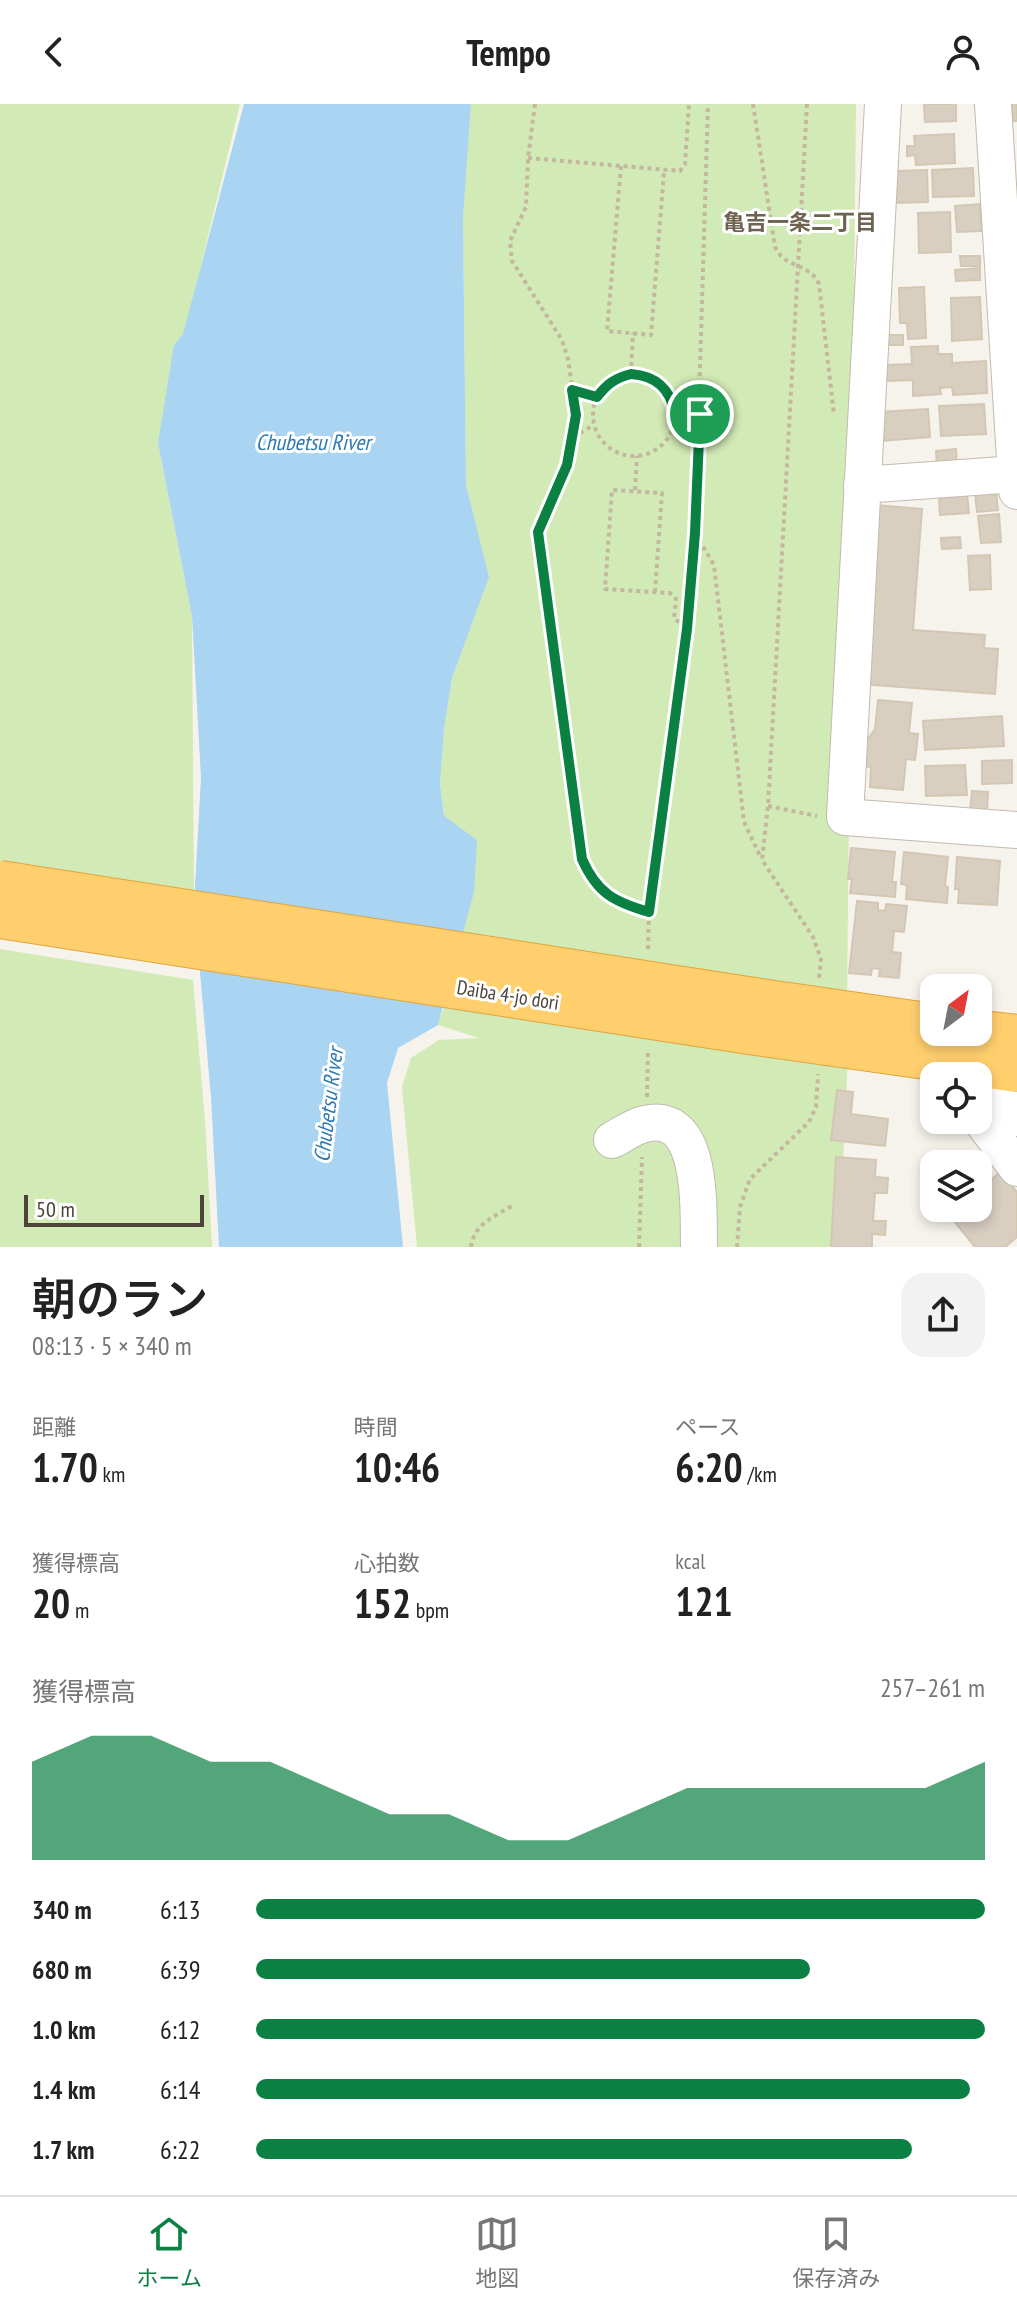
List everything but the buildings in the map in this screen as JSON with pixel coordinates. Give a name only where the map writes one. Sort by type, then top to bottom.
[{"type":"highway","name":"Daiba 4-jo dori","points":[[0,883],[752,1016],[999,1055]]},
{"type":"highway","name":"Daiba 4-jo dori","points":[[0,916],[752,1016],[920,1025]]},
{"type":"street","points":[[883,104],[845,817],[1017,830]]},
{"type":"street","points":[[993,104],[1017,491]]},
{"type":"street","points":[[862,485],[1016,474]]},
{"type":"street","points":[[999,1055],[1017,1118]]},
{"type":"street","points":[[627,1132],[660,1122],[682,1135],[696,1171],[699,1247]]},
{"type":"street","points":[[992,1134],[1017,1168]]},
{"type":"path","points":[[535,104],[526,207],[510,241],[512,261],[562,340],[568,359],[576,415],[567,465],[538,532],[582,859],[590,877],[608,896],[649,912]]},
{"type":"path","points":[[528,158],[680,171],[685,164],[689,104]]},
{"type":"path","points":[[648,956],[649,912],[687,629],[695,533],[708,104]]},
{"type":"path","points":[[753,104],[775,247],[784,259],[815,275],[819,284],[836,427]]},
{"type":"path","points":[[762,860],[768,806],[807,104]]},
{"type":"path","points":[[621,166],[607,331],[651,335],[664,172]]},
{"type":"path","points":[[631,374],[633,333]]},
{"type":"path","points":[[631,374],[656,380],[672,400],[675,413],[668,437],[660,447],[637,456],[610,448],[600,438],[594,425],[593,411],[597,397],[617,377],[631,374]]},
{"type":"path","points":[[572,390],[597,397]]},
{"type":"path","points":[[675,413],[700,414]]},
{"type":"path","points":[[573,437],[594,425]]},
{"type":"path","points":[[635,490],[637,456]]},
{"type":"path","points":[[655,592],[662,493],[612,490],[605,589],[670,593],[676,599],[674,618],[687,629]]},
{"type":"path","points":[[695,533],[714,565],[744,822],[762,860],[813,937],[821,959],[818,988]]},
{"type":"path","points":[[768,806],[823,817]]},
{"type":"path","points":[[639,1247],[627,1132],[647,1091],[648,1046]]},
{"type":"path","points":[[737,1247],[740,1207],[750,1179],[809,1122],[816,1107],[819,1066]]},
{"type":"path","points":[[471,1247],[473,1234],[479,1226],[515,1204]]},
{"type":"green space","points":[[0,104],[240,104],[158,443],[192,616],[194,904],[0,874]]},
{"type":"green space","points":[[471,104],[856,104],[847,1002],[461,945],[440,784],[452,678],[488,577],[466,485],[463,219]]},
{"type":"green space","points":[[0,949],[193,980],[212,1247],[0,1247]]},
{"type":"green space","points":[[448,995],[848,1057],[839,1247],[417,1247],[402,1087],[411,1058],[439,1040],[479,1038],[438,1025]]},
{"type":"water","name":"Chubetsu River","points":[[244,104],[471,104],[463,219],[466,485],[489,577],[452,678],[440,784],[444,816],[477,840],[474,892],[438,1025],[398,1048],[387,1083],[403,1247],[219,1247],[211,1097],[194,904],[201,778],[192,616],[158,443],[174,345],[183,334]]},
{"type":"district","name":"亀吉一条二丁目","points":[[800,222]]},
{"type":"route","points":[[644,375],[666,389],[675,413],[700,414],[687,629],[649,912],[608,896],[590,877],[582,859],[538,532],[567,465],[576,415],[572,390],[597,397],[617,377],[644,375]]}]
